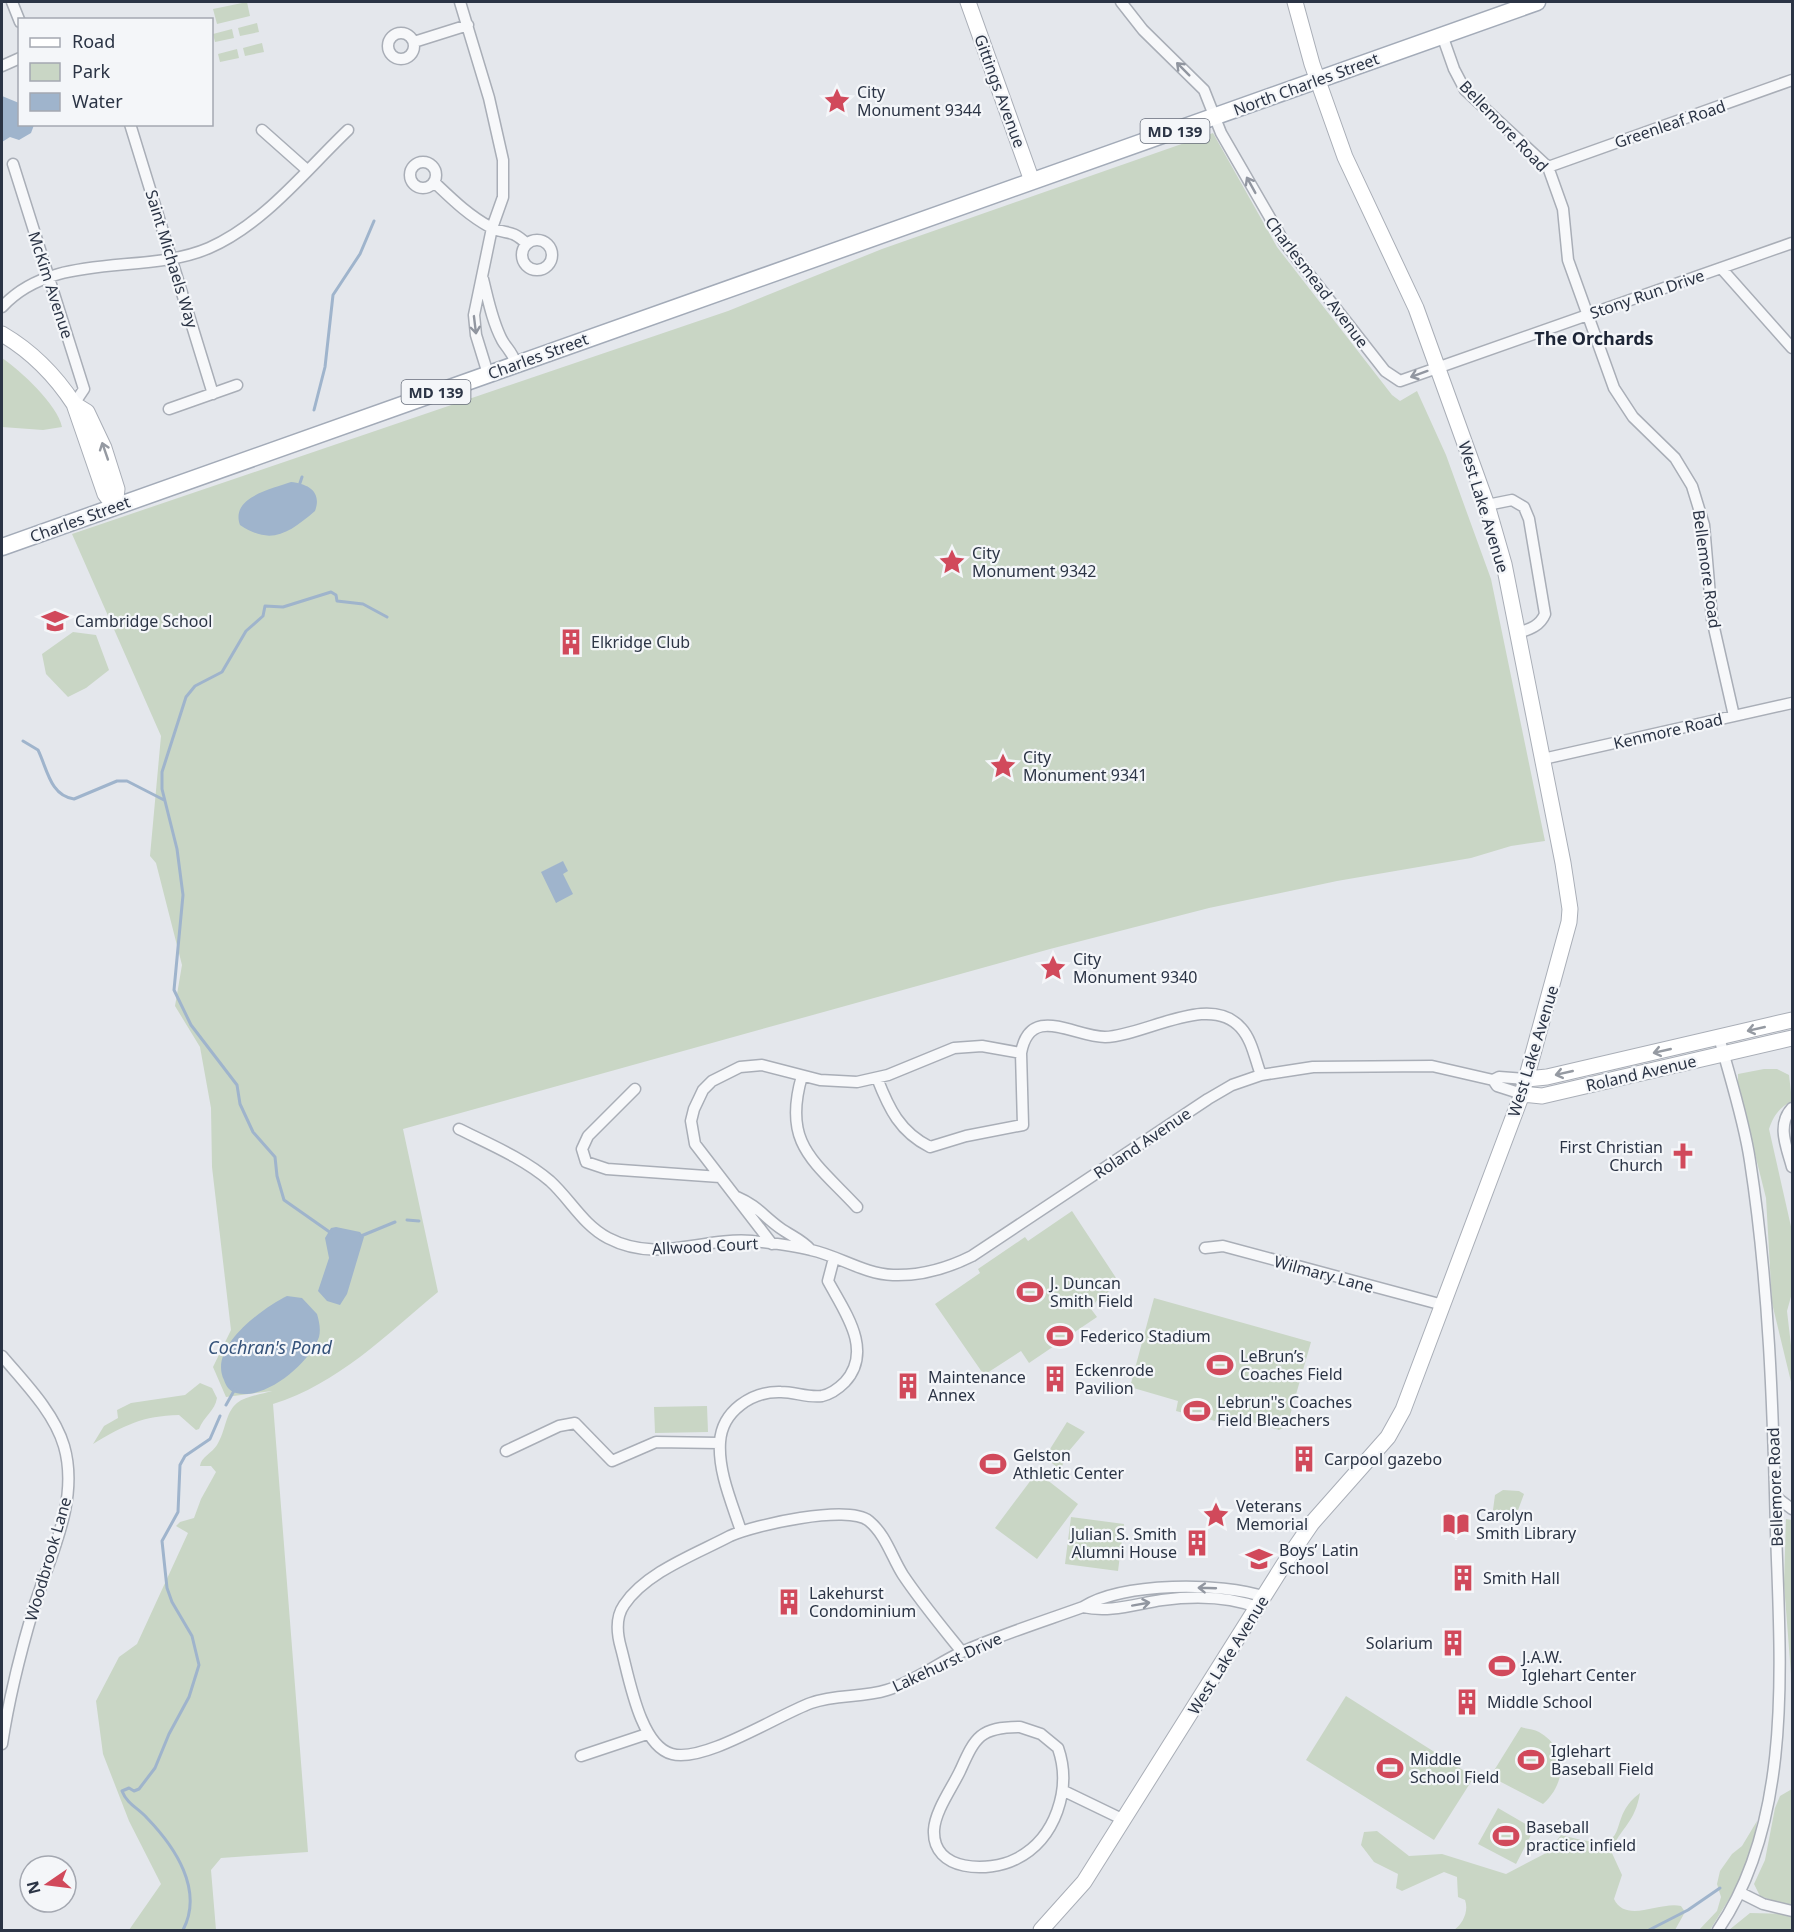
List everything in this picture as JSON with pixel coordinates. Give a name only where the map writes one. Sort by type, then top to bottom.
[{"type":"main road","name":"North Charles Street","points":[[871,237],[1537,2]]},
{"type":"main road","name":"Charles Street","points":[[2,547],[871,237]]},
{"type":"street","points":[[12,2],[18,18]]},
{"type":"street","points":[[460,2],[503,160],[503,197],[492,228],[474,315],[476,336],[488,374]]},
{"type":"street","name":"Gittings Avenue","points":[[968,2],[1032,181]]},
{"type":"street","name":"Charlesmead Avenue","points":[[1121,2],[1143,30],[1204,90],[1221,133],[1284,242],[1385,371],[1400,381]]},
{"type":"street","name":"West Lake Avenue","points":[[1041,1930],[1084,1881],[1312,1524],[1388,1437],[1403,1410],[1522,1094],[1562,953],[1570,909],[1502,555],[1487,505],[1410,292],[1355,182],[1318,80],[1295,2]]},
{"type":"street","points":[[414,42],[468,25]]},
{"type":"street","name":"Bellemore Road","points":[[1442,35],[1454,69],[1465,90],[1548,167],[1563,209],[1568,260],[1617,396],[1632,417],[1675,458],[1696,495],[1704,525],[1712,620],[1734,716]]},
{"type":"street","points":[[2,66],[18,59]]},
{"type":"street","name":"Greenleaf Road","points":[[1548,167],[1792,80]]},
{"type":"street","name":"Saint Michaels Way","points":[[131,126],[213,393]]},
{"type":"street","points":[[262,130],[307,170]]},
{"type":"street","points":[[2,307],[24,289],[50,279],[99,266],[172,261],[210,248],[234,234],[260,214],[348,130]]},
{"type":"street","name":"McKim Avenue","points":[[13,165],[84,389],[74,404]]},
{"type":"street","points":[[434,182],[465,212],[492,228],[513,232],[527,244]]},
{"type":"street","name":"Stony Run Drive","points":[[1400,381],[1792,243]]},
{"type":"street","points":[[1721,268],[1792,348]]},
{"type":"street","points":[[482,276],[499,333],[503,342],[512,350],[516,364]]},
{"type":"street","points":[[2,334],[40,362],[74,404],[105,494],[115,507]]},
{"type":"street","points":[[169,409],[237,385]]},
{"type":"street","points":[[1487,505],[1512,500],[1524,507],[1529,519],[1545,614],[1542,621],[1534,627],[1518,633]]},
{"type":"street","name":"Kenmore Road","points":[[1543,759],[1792,703]]},
{"type":"street","points":[[877,1078],[895,1118],[905,1131],[930,1147],[966,1136],[1023,1125],[1021,1053],[1023,1042],[1034,1030],[1048,1025],[1060,1026],[1083,1034],[1107,1037],[1200,1013],[1222,1014],[1242,1029],[1261,1075]]},
{"type":"street","name":"Roland Avenue","points":[[811,1250],[871,1271],[892,1275],[927,1272],[961,1262],[987,1247],[1208,1099],[1232,1085],[1261,1075],[1313,1067],[1432,1066],[1493,1080],[1498,1077],[1547,1077],[1792,1020]]},
{"type":"street","name":"Bellemore Road","points":[[1718,1930],[1742,1893],[1757,1851],[1766,1814],[1779,1714],[1781,1640],[1770,1334],[1761,1239],[1748,1152],[1719,1037]]},
{"type":"street","name":"Roland Avenue","points":[[1493,1080],[1497,1086],[1522,1094],[1542,1096],[1792,1038]]},
{"type":"street","points":[[772,1244],[700,1153],[692,1133],[694,1109],[703,1090],[729,1071],[752,1065],[776,1067],[802,1076],[839,1082],[877,1078],[954,1048],[982,1046],[1021,1053]]},
{"type":"street","points":[[802,1076],[794,1107],[797,1133],[819,1167],[857,1207]]},
{"type":"street","points":[[635,1089],[588,1136],[582,1149],[586,1162],[607,1169],[720,1177]]},
{"type":"street","points":[[1792,1108],[1785,1117],[1783,1133],[1792,1167]]},
{"type":"street","name":"Allwood Court","points":[[459,1129],[537,1171],[551,1182],[593,1228],[620,1244],[661,1251],[733,1242],[772,1244],[811,1250]]},
{"type":"street","points":[[735,1197],[755,1205],[767,1219],[801,1239],[811,1250]]},
{"type":"street","name":"Wilmary Lane","points":[[1205,1248],[1223,1246],[1443,1305]]},
{"type":"street","points":[[741,1531],[723,1475],[720,1443],[727,1419],[745,1401],[762,1393],[823,1395],[842,1385],[850,1376],[855,1365],[856,1341],[852,1328],[828,1281],[834,1258]]},
{"type":"street","name":"Woodbrook Lane","points":[[2,1356],[56,1427],[64,1444],[69,1471],[66,1505],[16,1671],[2,1744]]},
{"type":"street","points":[[506,1450],[558,1426],[574,1423],[612,1461],[656,1442],[720,1443]]},
{"type":"street","points":[[1776,1497],[1792,1509]]},
{"type":"street","points":[[580,1756],[647,1734],[620,1644],[617,1623],[623,1605],[663,1572],[741,1531],[792,1520],[830,1516],[849,1515],[867,1520],[885,1541],[902,1574],[962,1652]]},
{"type":"street","name":"Lakehurst Drive","points":[[647,1734],[653,1742],[672,1754],[698,1754],[810,1704],[841,1695],[874,1693],[896,1687],[962,1652],[1083,1607],[1094,1600],[1167,1588],[1230,1588],[1262,1602]]},
{"type":"street","points":[[1020,1727],[1051,1740],[1058,1748],[1062,1761],[1064,1791],[1049,1827],[1034,1846],[1016,1859],[986,1867],[959,1865],[941,1854],[936,1844],[934,1826],[972,1743],[987,1733],[1020,1727]]},
{"type":"street","points":[[1064,1791],[1122,1819]]},
{"type":"street","points":[[1742,1893],[1763,1904],[1792,1911]]},
{"type":"green space","points":[[247,2],[250,16],[217,24],[213,9]]},
{"type":"green space","points":[[257,23],[259,32],[240,36],[238,28]]},
{"type":"green space","points":[[232,29],[234,38],[215,42],[213,34]]},
{"type":"green space","points":[[262,43],[264,52],[245,56],[243,48]]},
{"type":"green space","points":[[237,49],[239,58],[220,62],[218,54]]},
{"type":"green space","name":"Elkridge Club","points":[[1213,133],[1277,247],[1392,395],[1400,401],[1417,391],[1446,455],[1491,579],[1545,841],[1511,846],[1471,858],[1337,881],[1209,908],[1050,949],[403,1129],[438,1292],[340,1371],[297,1395],[273,1404],[308,1852],[221,1858],[211,1870],[216,1930],[129,1930],[161,1884],[129,1821],[103,1754],[96,1701],[119,1657],[137,1644],[188,1533],[176,1526],[180,1522],[194,1518],[201,1499],[216,1472],[211,1466],[200,1466],[202,1460],[217,1445],[230,1412],[237,1403],[272,1391],[226,1397],[213,1367],[231,1330],[212,1167],[211,1108],[200,1047],[175,1006],[182,965],[156,863],[150,856],[161,736],[72,534],[728,311],[882,249]]},
{"type":"green space","points":[[2,358],[28,379],[46,399],[59,418],[62,427],[43,430],[2,427]]},
{"type":"green space","points":[[73,632],[96,635],[109,670],[86,688],[68,697],[46,674],[42,654]]},
{"type":"green space","points":[[1777,1069],[1789,1075],[1792,1101],[1778,1112],[1769,1129],[1792,1231],[1792,1293],[1787,1311],[1792,1354],[1792,1386],[1772,1303],[1766,1198],[1738,1086],[1738,1074]]},
{"type":"green space","name":"J. Duncan Smith Field","points":[[1072,1211],[1120,1284],[1097,1300],[1091,1309],[1097,1317],[1029,1363],[1021,1351],[984,1375],[935,1304],[980,1273],[978,1269],[1025,1237],[1028,1241]]},
{"type":"green space","name":"LeBrun’s Coaches Field","points":[[1154,1298],[1311,1342],[1287,1426],[1279,1430],[1218,1412],[1215,1421],[1176,1411],[1178,1401],[1130,1387]]},
{"type":"green space","points":[[200,1383],[212,1388],[217,1398],[199,1429],[196,1430],[179,1415],[154,1417],[125,1427],[93,1444],[104,1426],[118,1418],[117,1410],[131,1403],[185,1395]]},
{"type":"green space","points":[[707,1406],[708,1432],[655,1433],[654,1407]]},
{"type":"green space","points":[[1067,1422],[1085,1432],[1063,1458],[1065,1460],[1060,1470],[1045,1457]]},
{"type":"green space","points":[[1037,1472],[1078,1504],[1037,1559],[995,1528]]},
{"type":"green space","points":[[1503,1490],[1519,1491],[1524,1494],[1514,1521],[1499,1519],[1493,1510],[1495,1495]]},
{"type":"green space","points":[[1071,1517],[1124,1524],[1118,1571],[1065,1564]]},
{"type":"green space","points":[[1786,1519],[1792,1520],[1792,1687],[1784,1584]]},
{"type":"green space","name":"Middle School Field","points":[[1346,1696],[1474,1777],[1434,1840],[1306,1760]]},
{"type":"green space","name":"Iglehart Baseball Field","points":[[1521,1727],[1537,1731],[1549,1739],[1560,1757],[1560,1777],[1551,1796],[1543,1804],[1499,1781],[1493,1782],[1490,1777]]},
{"type":"green space","points":[[1792,1789],[1792,1907],[1760,1896],[1754,1884],[1765,1860],[1775,1808],[1780,1796]]},
{"type":"green space","points":[[1640,1793],[1635,1811],[1611,1851],[1622,1875],[1614,1899],[1619,1906],[1635,1911],[1663,1906],[1681,1906],[1685,1912],[1675,1930],[1454,1930],[1466,1913],[1465,1900],[1458,1897],[1457,1877],[1444,1872],[1402,1891],[1396,1888],[1398,1874],[1374,1862],[1361,1845],[1364,1832],[1377,1831],[1409,1856],[1442,1854],[1506,1874],[1548,1852],[1561,1835],[1586,1841],[1602,1842],[1611,1839],[1616,1833],[1622,1815]]},
{"type":"green space","name":"Baseball practice infield","points":[[1498,1808],[1534,1829],[1516,1864],[1478,1844]]},
{"type":"green space","points":[[1757,1821],[1750,1865],[1710,1930],[1699,1930],[1717,1911],[1721,1897],[1717,1884],[1720,1871],[1732,1854],[1742,1846]]},
{"type":"green space","points":[[1750,1913],[1792,1914],[1792,1930],[1729,1930]]},
{"type":"water","points":[[2,96],[18,103],[18,126],[34,126],[31,133],[19,140],[10,137],[2,142]]},
{"type":"water","points":[[291,482],[312,490],[317,499],[315,511],[288,531],[270,536],[261,535],[240,525],[241,507],[247,501],[264,491]]},
{"type":"water","points":[[563,861],[568,871],[563,874],[573,894],[556,903],[541,872]]},
{"type":"water","points":[[331,1228],[360,1232],[364,1237],[347,1294],[340,1305],[327,1301],[318,1291],[329,1258],[325,1238]]},
{"type":"water","name":"Cochran's Pond","points":[[287,1296],[302,1298],[317,1314],[320,1334],[314,1347],[296,1368],[273,1386],[248,1394],[231,1391],[224,1380],[221,1368],[223,1355],[230,1343],[251,1320]]},
{"type":"waterway","points":[[314,410],[325,367],[333,295],[360,254],[374,221]]},
{"type":"waterway","points":[[300,483],[302,477]]},
{"type":"waterway","points":[[331,1233],[284,1200],[277,1176],[275,1157],[253,1132],[240,1104],[237,1085],[191,1025],[174,990],[183,895],[177,849],[162,789],[162,772],[186,697],[195,686],[222,672],[246,631],[263,616],[265,606],[283,607],[331,592],[336,595],[337,601],[363,604],[387,617]]},
{"type":"waterway","points":[[23,741],[38,750],[54,787],[66,797],[74,799],[117,781],[127,781],[164,800]]},
{"type":"waterway","points":[[407,1220],[419,1221]]},
{"type":"waterway","points":[[361,1236],[395,1222]]},
{"type":"waterway","points":[[226,1405],[235,1389]]},
{"type":"waterway","points":[[183,1930],[189,1915],[190,1900],[183,1870],[157,1829],[122,1791],[129,1788],[134,1791],[139,1789],[155,1768],[169,1734],[189,1697],[199,1665],[192,1636],[172,1602],[167,1588],[162,1541],[178,1512],[180,1465],[185,1456],[210,1439],[220,1416]]},
{"type":"waterway","points":[[1649,1930],[1688,1910],[1720,1888]]},
{"type":"place","name":"City Monument 9344","points":[[837,101]]},
{"type":"place","name":"City Monument 9342","points":[[952,562]]},
{"type":"place","name":"Cambridge School","points":[[55,621]]},
{"type":"place","name":"Elkridge Club","points":[[571,642]]},
{"type":"place","name":"City Monument 9341","points":[[1003,766]]},
{"type":"place","name":"City Monument 9340","points":[[1053,968]]},
{"type":"place","name":"First Christian Church","points":[[1683,1156]]},
{"type":"place","name":"J. Duncan Smith Field","points":[[1030,1292]]},
{"type":"place","name":"Federico Stadium","points":[[1060,1336]]},
{"type":"place","name":"LeBrun’s Coaches Field","points":[[1220,1365]]},
{"type":"place","name":"Eckenrode Pavilion","points":[[1055,1379]]},
{"type":"place","name":"Maintenance Annex","points":[[908,1386]]},
{"type":"place","name":"Lebrun''s Coaches Field Bleachers","points":[[1197,1411]]},
{"type":"place","name":"Carpool gazebo","points":[[1304,1459]]},
{"type":"place","name":"Gelston Athletic Center","points":[[993,1464]]},
{"type":"place","name":"Veterans Memorial","points":[[1216,1515]]},
{"type":"place","name":"Carolyn Smith Library","points":[[1456,1524]]},
{"type":"place","name":"Julian S. Smith Alumni House","points":[[1197,1543]]},
{"type":"place","name":"Boys’ Latin School","points":[[1259,1559]]},
{"type":"place","name":"Smith Hall","points":[[1463,1578]]},
{"type":"place","name":"Lakehurst Condominium","points":[[789,1602]]},
{"type":"place","name":"Solarium","points":[[1453,1643]]},
{"type":"place","name":"J.A.W. Iglehart Center","points":[[1502,1666]]},
{"type":"place","name":"Middle School","points":[[1467,1702]]},
{"type":"place","name":"Iglehart Baseball Field","points":[[1531,1760]]},
{"type":"place","name":"Middle School Field","points":[[1390,1768]]},
{"type":"place","name":"Baseball practice infield","points":[[1506,1836]]},
{"type":"district","name":"The Orchards","points":[[1594,338]]}]
